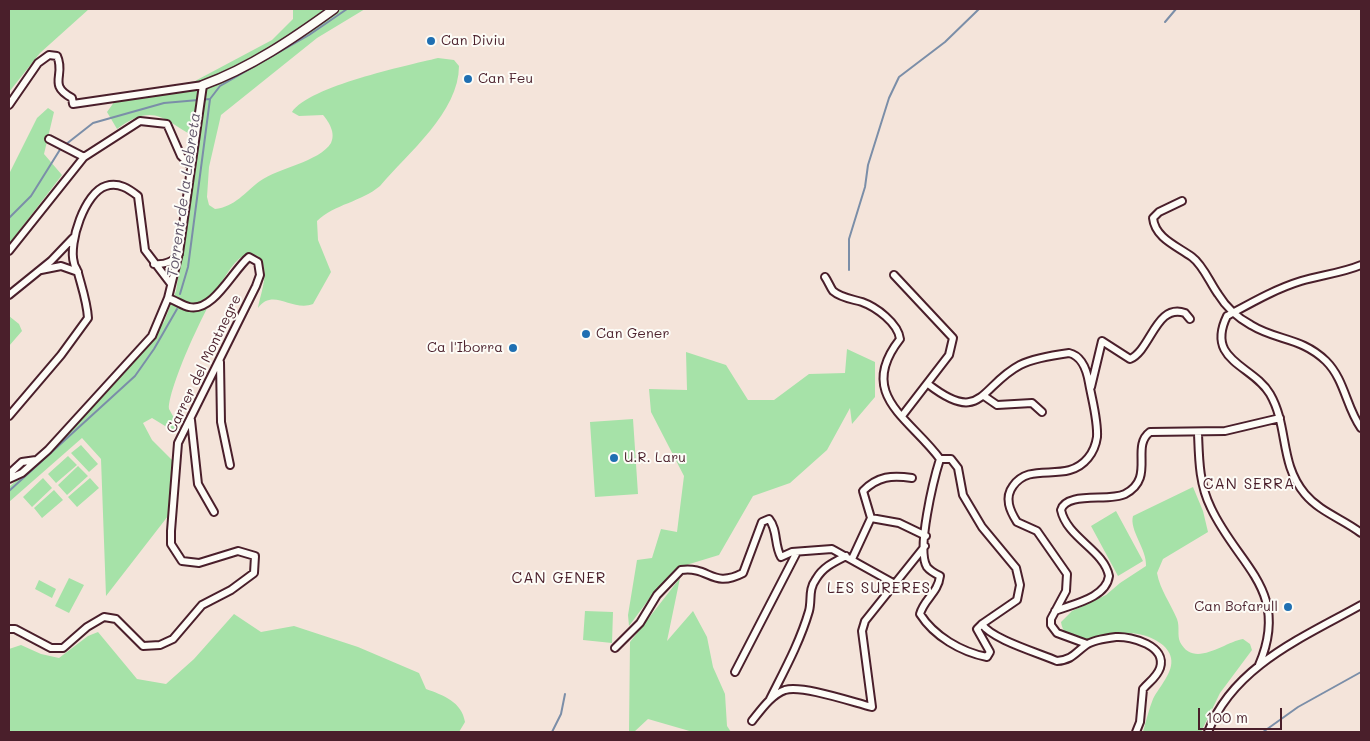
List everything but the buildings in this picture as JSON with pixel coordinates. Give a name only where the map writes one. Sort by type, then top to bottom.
[{"type":"street","points":[[9,105],[38,63],[48,55],[57,56],[61,64],[58,85],[62,93],[72,98],[73,104],[202,86],[243,67],[307,28],[334,9]]},
{"type":"street","points":[[9,478],[22,473],[36,460],[152,336],[168,298],[179,253],[202,86]]},
{"type":"street","points":[[9,251],[84,157],[140,121],[168,124],[181,156],[191,166]]},
{"type":"street","points":[[49,139],[84,157]]},
{"type":"street","points":[[9,416],[61,355],[88,318],[87,300],[74,263],[73,238],[83,212],[94,193],[107,186],[126,187],[138,196],[145,250],[171,284]]},
{"type":"street","points":[[1182,201],[1159,212],[1153,218],[1154,226],[1159,234],[1194,258],[1219,296],[1234,312],[1261,331],[1304,345],[1326,361],[1341,382],[1351,410],[1361,428]]},
{"type":"street","points":[[9,295],[73,238]]},
{"type":"street","points":[[154,264],[164,265],[175,259],[179,253]]},
{"type":"street","name":"Carrer del Montnegre","points":[[9,630],[15,629],[51,648],[63,648],[87,627],[104,617],[116,620],[143,646],[160,645],[173,638],[202,605],[231,590],[254,573],[255,556],[238,551],[198,563],[182,561],[171,544],[178,443],[256,286],[260,275],[258,262],[249,257],[240,264],[213,300],[198,308],[187,307],[180,302],[168,298]]},
{"type":"street","points":[[1361,265],[1344,272],[1280,288],[1227,316],[1222,328],[1222,341],[1226,353],[1235,364],[1257,378],[1266,388],[1280,418],[1286,460],[1301,488],[1319,507],[1361,533]]},
{"type":"street","points":[[37,270],[61,266],[78,272]]},
{"type":"street","points":[[894,275],[953,338],[949,355],[902,416]]},
{"type":"street","points":[[825,277],[832,290],[851,300],[862,302],[883,314],[899,334],[900,339],[891,351],[885,366],[885,393],[902,416],[927,441],[940,458],[951,459],[958,468],[963,496],[982,527],[1016,568],[1020,585],[1016,600],[977,629],[990,652],[987,657],[950,643],[925,623],[920,614],[921,609],[939,587],[940,576],[928,568],[924,559],[928,506],[940,458]]},
{"type":"street","points":[[1091,390],[1102,341],[1130,359],[1140,351],[1162,318],[1170,312],[1185,312],[1190,319]]},
{"type":"street","points":[[928,384],[958,403],[984,396],[1021,365],[1069,353],[1075,354],[1082,364],[1091,390],[1097,433],[1096,444],[1090,455],[1080,467],[1071,471],[1033,474],[1021,478],[1012,486],[1008,496],[1010,509],[1017,522],[1037,531],[1064,568],[1068,581],[1066,591],[1050,619],[1057,633],[1087,644],[1116,637],[1134,639],[1154,648],[1160,656],[1161,667],[1155,677],[1143,689],[1140,722],[1136,732]]},
{"type":"street","points":[[220,361],[221,422],[230,465]]},
{"type":"street","points":[[984,396],[997,405],[1032,403],[1042,412]]},
{"type":"street","points":[[190,418],[198,484],[214,512]]},
{"type":"street","points":[[1055,611],[1097,594],[1106,586],[1109,576],[1104,564],[1067,524],[1060,510],[1064,503],[1071,499],[1114,497],[1131,490],[1142,472],[1143,442],[1150,432],[1198,433],[1234,430],[1280,418]]},
{"type":"street","points":[[1198,433],[1200,471],[1207,500],[1215,516],[1259,581],[1266,599],[1268,630],[1259,665]]},
{"type":"street","points":[[9,474],[22,462],[36,460]]},
{"type":"street","points":[[752,721],[769,700],[797,642],[810,609],[809,593],[816,579],[828,565],[849,558],[871,518],[863,491],[870,484],[886,477],[912,478]]},
{"type":"street","points":[[871,518],[899,522],[926,536]]},
{"type":"street","points":[[615,648],[640,623],[657,596],[681,570],[701,570],[729,580],[742,573],[762,522],[769,519],[773,524],[778,551],[781,557],[797,552],[832,549],[895,584]]},
{"type":"street","points":[[769,700],[784,690],[798,689],[872,708],[862,631],[865,621],[925,546]]},
{"type":"street","points":[[735,672],[797,552]]},
{"type":"street","points":[[1208,732],[1224,703],[1240,683],[1259,665],[1361,605]]},
{"type":"street","points":[[982,624],[984,628],[999,637],[1057,660],[1067,660],[1077,655],[1087,644]]},
{"type":"green space","points":[[9,9],[89,9],[40,53],[9,92]]},
{"type":"green space","points":[[293,9],[365,9],[317,38],[221,115],[209,167],[207,197],[209,205],[215,209],[234,202],[268,176],[308,160],[325,150],[331,143],[333,135],[323,115],[299,116],[292,112],[302,103],[318,94],[359,78],[438,58],[454,60],[459,66],[457,83],[451,100],[430,131],[380,186],[365,196],[324,215],[317,221],[318,240],[331,272],[313,304],[305,306],[270,300],[264,302],[258,308],[265,274],[262,262],[258,256],[249,255],[241,257],[229,271],[218,288],[196,332],[185,356],[171,396],[169,409],[178,425],[177,429],[170,429],[152,418],[143,423],[152,440],[173,461],[168,516],[106,596],[101,459],[82,438],[9,502],[9,487],[45,455],[143,352],[164,322],[176,291],[199,139],[160,117],[151,115],[130,120],[117,129],[107,112],[117,98],[195,81],[272,40],[293,19]]},
{"type":"green space","points":[[48,108],[54,112],[44,154],[62,175],[9,244],[9,174],[37,118]]},
{"type":"green space","points":[[9,316],[19,324],[22,331],[9,346]]},
{"type":"green space","points":[[847,349],[875,362],[875,397],[852,424],[850,408],[827,450],[790,483],[753,496],[719,555],[683,566],[652,595],[629,626],[628,615],[637,560],[652,558],[661,529],[677,532],[684,476],[651,412],[649,389],[687,390],[686,352],[726,365],[748,400],[774,400],[809,374],[845,373]]},
{"type":"green space","name":"U.R. Laru","points":[[633,419],[638,494],[595,497],[590,422]]},
{"type":"green space","points":[[81,445],[98,464],[89,472],[71,453]]},
{"type":"green space","points":[[68,456],[77,465],[56,483],[48,474]]},
{"type":"green space","points":[[78,466],[88,476],[67,495],[58,485]]},
{"type":"green space","points":[[43,478],[52,488],[32,507],[23,497]]},
{"type":"green space","points":[[90,478],[99,488],[77,507],[68,497]]},
{"type":"green space","points":[[1193,487],[1203,511],[1208,532],[1163,559],[1157,573],[1163,591],[1177,619],[1180,642],[1186,650],[1201,654],[1243,639],[1250,644],[1252,650],[1220,693],[1201,732],[1143,732],[1153,699],[1170,669],[1171,658],[1167,649],[1149,637],[1133,633],[1076,639],[1064,631],[1061,622],[1072,611],[1106,595],[1146,566],[1144,553],[1133,527],[1133,516]]},
{"type":"green space","points":[[54,490],[63,500],[42,518],[34,508]]},
{"type":"green space","points":[[1116,511],[1143,561],[1118,576],[1091,526]]},
{"type":"green space","points":[[69,578],[84,585],[69,613],[55,606]]},
{"type":"green space","points":[[680,578],[667,641],[693,611],[707,637],[713,667],[725,694],[727,726],[731,732],[693,732],[648,719],[634,732],[629,732],[630,642]]},
{"type":"green space","points":[[39,580],[56,589],[52,598],[35,589]]},
{"type":"green space","points":[[585,611],[613,612],[612,643],[583,640]]},
{"type":"green space","points":[[234,614],[261,632],[294,626],[358,647],[419,673],[426,689],[456,704],[465,722],[459,732],[9,732],[9,649],[21,645],[41,654],[59,658],[88,636],[98,632],[137,679],[166,684],[194,659]]},
{"type":"waterway","points":[[65,145],[93,123],[164,103],[210,99],[220,86],[309,35],[347,9]]},
{"type":"waterway","points":[[849,270],[849,239],[865,187],[868,165],[889,98],[899,77],[945,42],[979,9]]},
{"type":"waterway","points":[[1165,22],[1176,9]]},
{"type":"waterway","name":"Torrent de la Llebreta","points":[[180,294],[188,267],[210,99]]},
{"type":"waterway","points":[[9,218],[31,196],[61,148]]},
{"type":"waterway","name":"Torrent de la Llebreta","points":[[9,491],[135,376],[154,349],[177,309]]},
{"type":"waterway","points":[[1263,732],[1298,707],[1361,672]]},
{"type":"waterway","points":[[552,732],[561,714],[565,694]]},
{"type":"place","name":"Can Diviu","points":[[431,41]]},
{"type":"place","name":"Can Feu","points":[[468,79]]},
{"type":"place","name":"Can Gener","points":[[586,334]]},
{"type":"place","name":"Ca l'Iborra","points":[[513,348]]},
{"type":"place","name":"U.R. Laru","points":[[614,458]]},
{"type":"place","name":"Can Bofarull","points":[[1288,607]]},
{"type":"district","name":"CAN SERRA","points":[[1249,484]]},
{"type":"district","name":"CAN GENER","points":[[559,578]]},
{"type":"district","name":"LES SURERES","points":[[879,588]]}]
